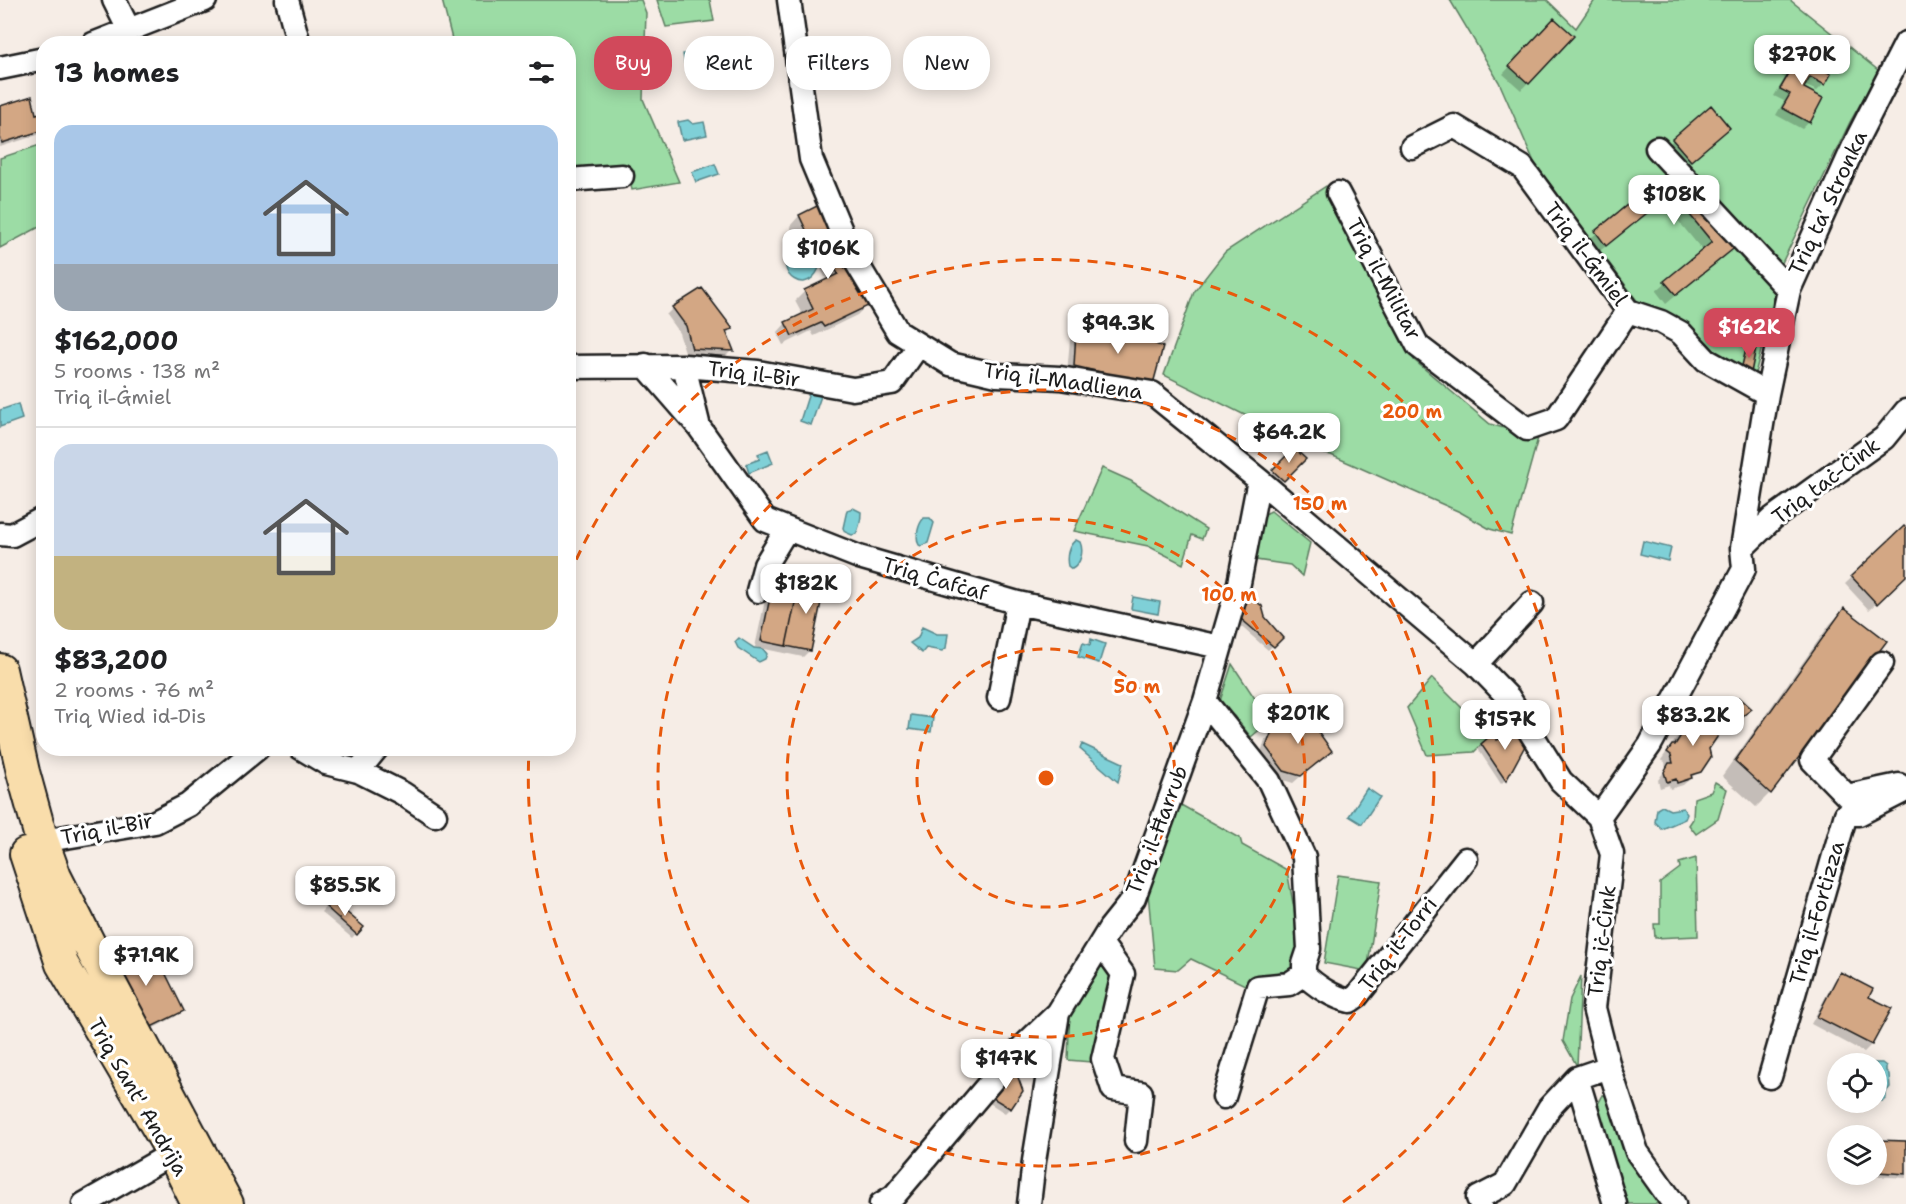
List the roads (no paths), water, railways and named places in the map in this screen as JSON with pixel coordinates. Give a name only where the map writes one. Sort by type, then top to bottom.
[{"type":"highway","name":"Triq Sant' Andrija","points":[[0,670],[23,771],[42,842],[55,877],[227,1204]]},
{"type":"highway","name":"Triq Sant' Andrija","points":[[0,751],[21,839],[62,964],[173,1153],[198,1204]]},
{"type":"street","points":[[114,0],[129,30]]},
{"type":"street","points":[[114,36],[205,0]]},
{"type":"street","points":[[287,0],[297,36]]},
{"type":"street","name":"Triq il-Madliena","points":[[789,0],[811,159],[849,250],[898,332],[950,364],[997,375],[1060,378],[1152,393],[1259,480],[1476,664],[1509,698],[1561,781],[1599,817]]},
{"type":"street","name":"Triq ta' Stronka","points":[[1599,817],[1650,745],[1744,568],[1742,548],[1767,394],[1789,290],[1858,137],[1906,43]]},
{"type":"street","points":[[0,68],[36,61]]},
{"type":"street","name":"Triq il-Ġmiel","points":[[1412,147],[1454,126],[1522,167],[1628,311],[1661,322],[1681,333],[1706,360],[1767,394]]},
{"type":"street","points":[[1657,148],[1789,290]]},
{"type":"street","points":[[576,179],[622,176]]},
{"type":"street","name":"Triq il-Militar","points":[[1338,193],[1418,346],[1527,429],[1556,419],[1628,311]]},
{"type":"street","name":"Triq il-Bir","points":[[576,368],[684,366],[758,372],[853,389],[892,383],[918,345]]},
{"type":"street","name":"Triq Ċafċaf","points":[[645,365],[699,427],[765,520],[859,557],[1018,603],[1220,647]]},
{"type":"street","name":"Triq Ċafċaf","points":[[684,366],[699,427]]},
{"type":"street","name":"Triq taċ-Ċink","points":[[1742,548],[1773,518],[1884,438],[1906,411]]},
{"type":"street","name":"Triq il-Ħarrub","points":[[1029,1204],[1058,1013],[1101,943],[1134,898],[1205,701],[1239,583],[1259,480]]},
{"type":"street","points":[[0,534],[12,535],[36,522]]},
{"type":"street","points":[[758,591],[765,565],[787,529]]},
{"type":"street","points":[[999,698],[1018,603]]},
{"type":"street","points":[[1476,664],[1532,603]]},
{"type":"street","name":"Triq il-Fortizza","points":[[1882,663],[1812,760],[1847,796],[1897,785],[1906,788]]},
{"type":"street","points":[[1205,701],[1269,781],[1304,857],[1309,949],[1304,964],[1304,974],[1289,984],[1258,987],[1224,1097]]},
{"type":"street","name":"Triq il-Bir","points":[[42,842],[155,822],[188,805],[248,756]]},
{"type":"street","points":[[314,756],[326,763],[358,771],[402,793],[435,815]]},
{"type":"street","points":[[358,771],[370,756]]},
{"type":"street","name":"Triq il-Fortizza","points":[[1770,1077],[1846,814],[1859,814],[1906,788]]},
{"type":"street","name":"Triq iċ-Ċink","points":[[1599,817],[1612,854],[1594,1008],[1609,1067]]},
{"type":"street","name":"Triq it-Torri","points":[[1304,974],[1342,999],[1350,1001],[1357,996],[1466,860]]},
{"type":"street","points":[[1101,943],[1123,974],[1102,1059],[1113,1089],[1141,1093],[1136,1141]]},
{"type":"street","points":[[881,1204],[894,1196],[1011,1058],[1058,1013]]},
{"type":"street","points":[[1479,1201],[1505,1184],[1549,1108],[1577,1078],[1609,1067],[1637,1152],[1674,1204]]},
{"type":"street","points":[[1577,1078],[1615,1204]]},
{"type":"street","points":[[84,1204],[173,1153]]},
{"type":"water","points":[[688,120],[693,124],[704,122],[707,135],[682,140],[678,122]]},
{"type":"water","points":[[715,164],[719,174],[696,182],[692,172]]},
{"type":"water","points":[[807,237],[821,262],[816,274],[809,280],[801,282],[794,280],[789,274],[786,258],[791,249]]},
{"type":"water","points":[[809,393],[821,396],[811,425],[800,421]]},
{"type":"water","points":[[18,404],[22,419],[0,427],[0,410]]},
{"type":"water","points":[[768,450],[773,463],[749,473],[746,464],[760,459],[758,454]]},
{"type":"water","points":[[853,508],[861,512],[861,515],[857,532],[852,535],[845,532],[843,528],[847,510]]},
{"type":"water","points":[[924,518],[930,518],[934,523],[928,543],[921,546],[917,535]]},
{"type":"water","points":[[1076,540],[1080,542],[1082,553],[1080,561],[1072,569],[1068,566],[1068,555],[1069,548]]},
{"type":"water","points":[[1643,541],[1671,548],[1668,561],[1640,554]]},
{"type":"water","points":[[1133,597],[1160,602],[1158,614],[1131,609]]},
{"type":"water","points":[[922,627],[937,634],[948,634],[946,648],[942,651],[926,648],[922,653],[910,643],[918,638]]},
{"type":"water","points":[[739,638],[754,648],[763,649],[767,654],[765,659],[759,662],[738,648],[735,642]]},
{"type":"water","points":[[1091,639],[1105,644],[1099,663],[1078,657],[1083,643],[1090,645]]},
{"type":"water","points":[[911,715],[933,718],[931,732],[909,729]]},
{"type":"water","points":[[1082,744],[1123,763],[1118,782],[1080,749]]},
{"type":"water","points":[[1367,788],[1380,797],[1362,824],[1349,816]]},
{"type":"water","points":[[1662,806],[1670,810],[1683,808],[1687,814],[1685,819],[1662,829],[1655,822],[1657,809]]},
{"type":"water","points":[[1887,1072],[1889,1074],[1890,1087],[1887,1091]]}]
